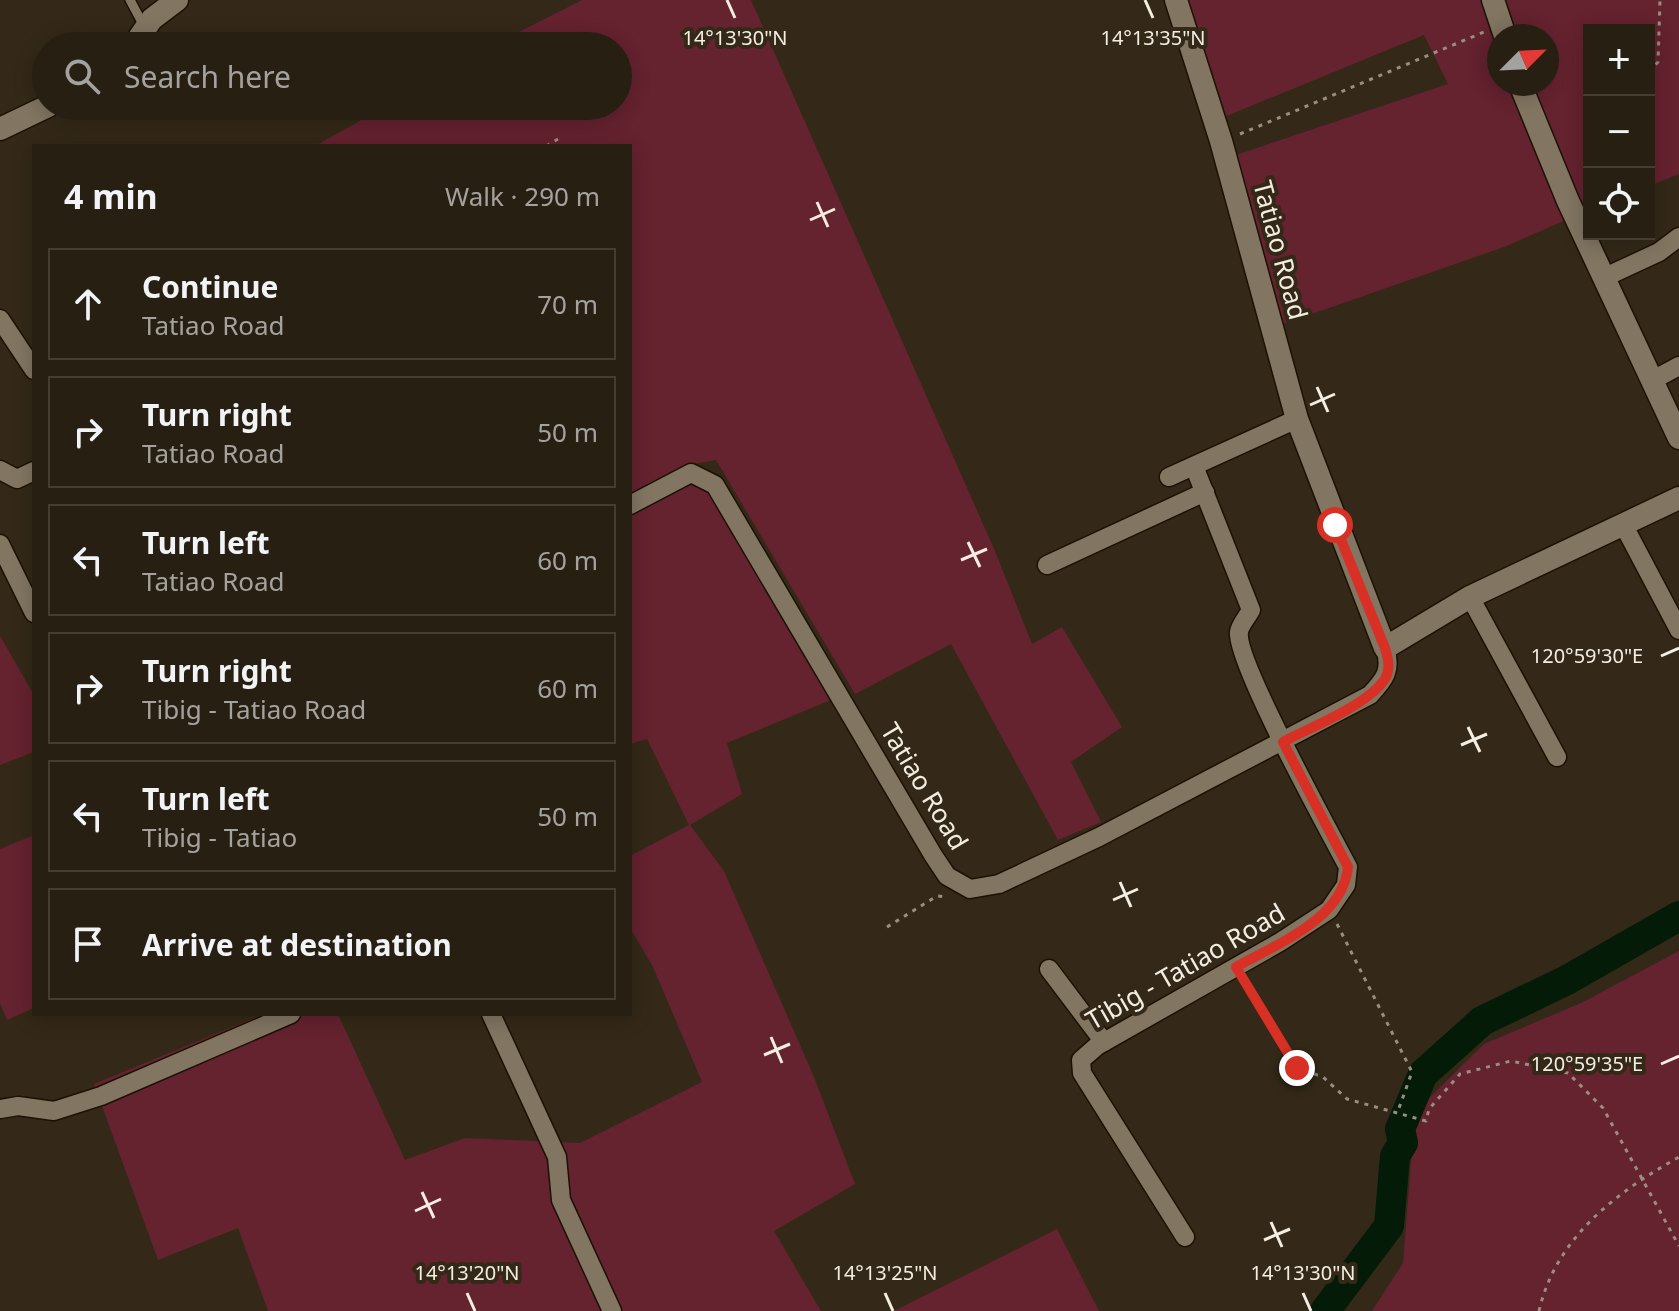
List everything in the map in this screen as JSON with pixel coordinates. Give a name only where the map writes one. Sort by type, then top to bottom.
[{"type":"street","points":[[144,32],[177,0]]},
{"type":"street","name":"Tatiao Road","points":[[632,504],[691,473],[715,485],[933,855],[947,876],[970,889],[999,884],[1370,695],[1387,676],[1389,661],[1297,419],[1221,141],[1176,0]]},
{"type":"street","points":[[1493,0],[1502,24]]},
{"type":"street","points":[[1525,96],[1603,278],[1679,438]]},
{"type":"street","points":[[0,129],[32,114]]},
{"type":"street","points":[[1603,278],[1659,252],[1679,237]]},
{"type":"street","points":[[0,319],[32,367]]},
{"type":"street","points":[[1651,381],[1679,366]]},
{"type":"street","points":[[1169,477],[1297,419]]},
{"type":"street","points":[[1194,466],[1251,610],[1239,631],[1243,651],[1283,742],[1348,867],[1346,885],[1329,910]]},
{"type":"street","points":[[0,470],[17,479],[32,472]]},
{"type":"street","points":[[1047,565],[1205,492]]},
{"type":"street","points":[[1385,648],[1470,597],[1679,498]]},
{"type":"street","points":[[1623,524],[1679,630]]},
{"type":"street","points":[[0,544],[32,609]]},
{"type":"street","points":[[1470,597],[1557,757]]},
{"type":"street","name":"Tibig - Tatiao Road","points":[[1185,1237],[1082,1073],[1081,1060],[1104,1042],[1329,910]]},
{"type":"street","points":[[1049,969],[1104,1042]]},
{"type":"street","points":[[0,1109],[18,1106],[54,1111],[101,1096],[286,1016]]},
{"type":"street","points":[[492,1016],[557,1157],[561,1200],[612,1311]]},
{"type":"lane","points":[[130,0],[138,32]]},
{"type":"path","points":[[1655,65],[1658,62],[1660,0]]},
{"type":"path","points":[[1221,141],[1487,37]]},
{"type":"path","points":[[549,144],[558,139]]},
{"type":"path","points":[[887,927],[937,896],[951,897],[970,889]]},
{"type":"path","points":[[1329,910],[1412,1072],[1398,1111]]},
{"type":"path","points":[[1236,967],[1297,1068],[1323,1077],[1347,1099],[1426,1121],[1429,1109],[1460,1074],[1511,1061],[1568,1073],[1603,1108],[1679,1246]]},
{"type":"path","points":[[1539,1311],[1570,1246],[1593,1217],[1642,1178],[1679,1157]]},
{"type":"shaded area","points":[[582,0],[751,0],[995,551],[1032,644],[1062,627],[1122,727],[1071,762],[1101,822],[1058,840],[951,644],[855,694],[716,460],[688,465],[632,497],[632,144],[319,144],[361,120],[632,120],[632,32],[519,32]]},
{"type":"shaded area","points":[[1187,0],[1679,0],[1679,174],[1655,184],[1655,24],[1583,24],[1583,213],[1504,247],[1283,324],[1236,155],[1448,84],[1424,35],[1224,117]]},
{"type":"shaded area","points":[[691,485],[709,492],[831,700],[727,743],[742,794],[690,825],[724,871],[814,1077],[855,1184],[774,1231],[821,1311],[268,1311],[238,1228],[158,1260],[94,1084],[259,1016],[339,1016],[405,1160],[465,1138],[580,1143],[702,1082],[653,967],[632,931],[632,855],[689,825],[647,739],[632,743],[632,513],[669,491]]},
{"type":"shaded area","points":[[0,636],[32,692],[32,753],[0,765]]},
{"type":"shaded area","points":[[32,836],[32,1009],[7,1020],[0,1003],[0,849]]},
{"type":"shaded area","points":[[1679,951],[1679,1311],[1372,1311],[1403,1263],[1415,1112],[1484,1044],[1581,1003]]},
{"type":"shaded area","points":[[1057,1229],[1099,1311],[894,1311]]},
{"type":"waterway","points":[[1325,1311],[1389,1226],[1395,1156],[1403,1143],[1400,1129],[1423,1074],[1482,1021],[1567,980],[1679,916]]},
{"type":"route","points":[[1297,1068],[1236,967],[1329,910],[1346,885],[1348,867],[1283,742],[1370,695],[1387,676],[1389,661],[1385,648],[1335,525]]}]
